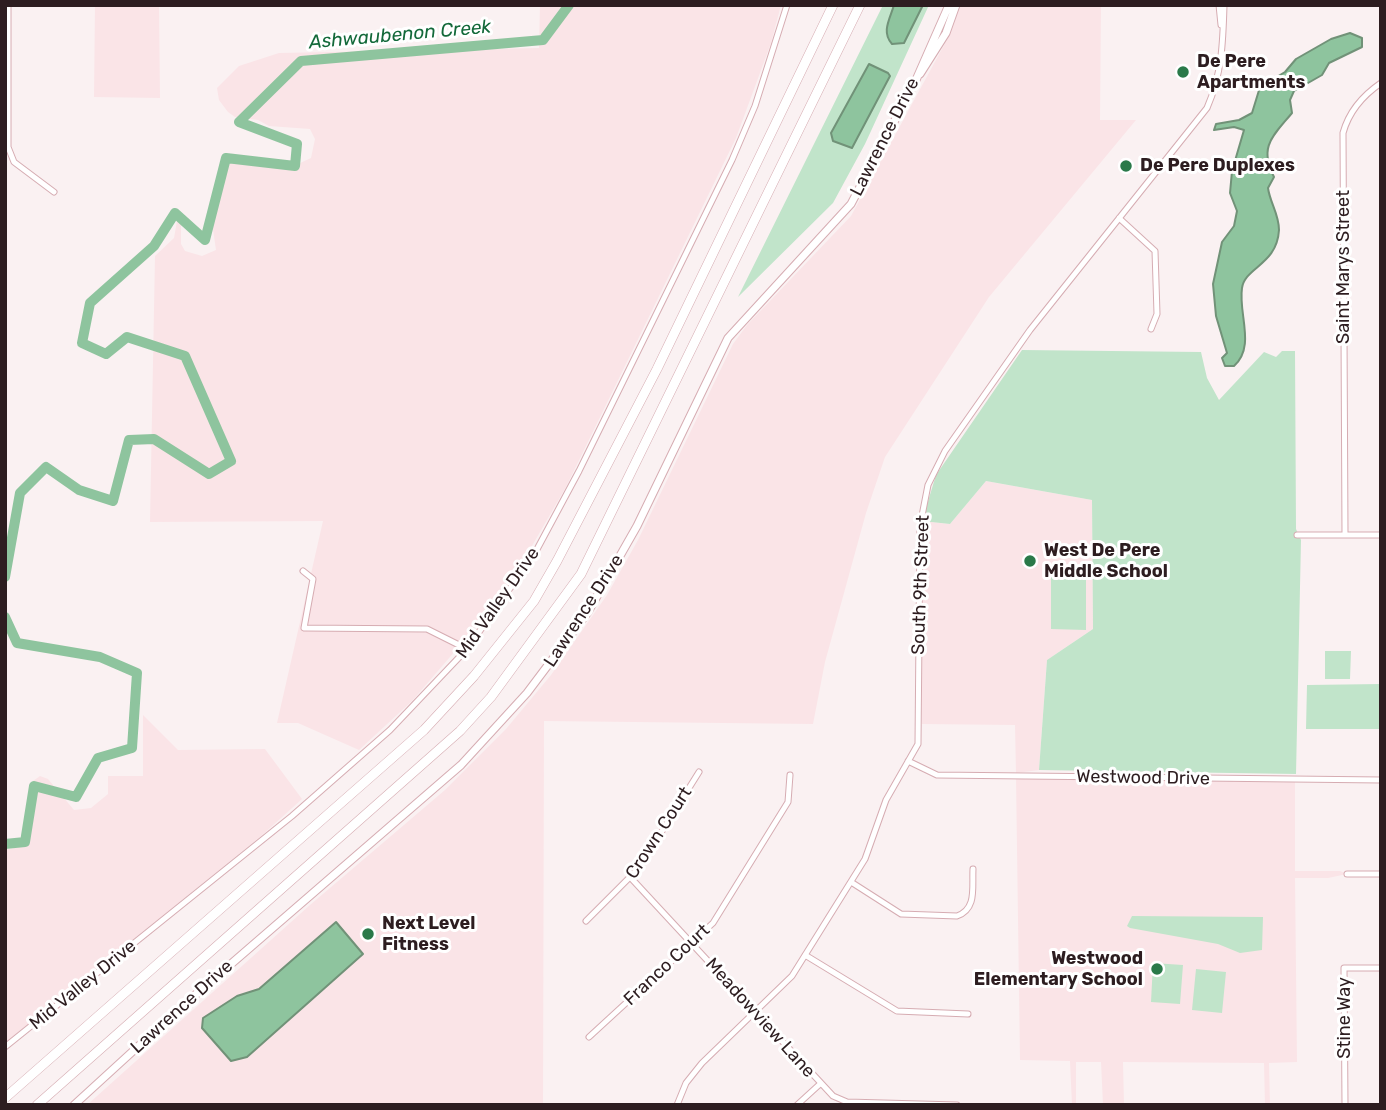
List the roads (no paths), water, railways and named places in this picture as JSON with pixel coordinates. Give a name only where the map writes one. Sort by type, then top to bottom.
[{"type":"highway","points":[[5,1098],[424,730],[474,676],[534,601],[599,486],[833,5]]},
{"type":"highway","points":[[37,1105],[423,766],[491,697],[540,632],[581,574],[860,5]]},
{"type":"main road","name":"Lawrence Drive","points":[[74,1105],[189,1000],[451,774],[503,721],[551,664],[616,566],[728,338],[851,204],[916,80],[948,5]]},
{"type":"main road","points":[[916,80],[946,33],[956,5]]},
{"type":"street","points":[[8,5],[8,147],[14,162],[54,191]]},
{"type":"street","name":"Mid Valley Drive","points":[[5,1047],[292,816],[390,730],[467,649],[535,553],[583,462],[732,160],[755,106],[787,5]]},
{"type":"street","name":"South 9th Street","points":[[1219,5],[1223,39]]},
{"type":"street","name":"South 9th Street","points":[[677,1105],[694,1072],[782,989],[872,846],[886,800],[919,736],[919,545],[928,485],[945,451],[1030,330],[1207,108],[1217,85],[1224,5]]},
{"type":"street","name":"Saint Marys Street","points":[[1345,535],[1343,133],[1347,118],[1371,90],[1381,83]]},
{"type":"street","points":[[1119,218],[1155,251],[1157,314],[1151,330]]},
{"type":"street","points":[[1297,535],[1381,535]]},
{"type":"street","points":[[303,571],[313,579],[304,628],[427,629],[467,649]]},
{"type":"street","name":"Westwood Drive","points":[[908,761],[937,775],[1381,780]]},
{"type":"street","name":"Crown Court","points":[[586,921],[631,878],[699,772]]},
{"type":"street","name":"Franco Court","points":[[589,1037],[713,923],[788,802],[790,775]]},
{"type":"street","points":[[851,882],[901,914],[957,916],[966,913],[972,904],[973,869]]},
{"type":"street","points":[[1347,874],[1381,874]]},
{"type":"street","name":"Meadowview Lane","points":[[631,878],[833,1096],[847,1102],[957,1105]]},
{"type":"street","points":[[805,955],[897,1011],[968,1014]]},
{"type":"street","name":"Stine Way","points":[[1345,1105],[1345,968],[1381,968]]},
{"type":"street","points":[[797,1105],[820,1084]]},
{"type":"waterway","name":"Ashwaubenon Creek","points":[[5,577],[20,493],[46,467],[79,490],[113,501],[129,440],[154,439],[209,474],[231,461],[185,356],[127,337],[106,354],[82,343],[90,303],[154,246],[175,213],[205,240],[226,158],[295,166],[297,144],[239,122],[301,61],[543,40],[569,5]]},
{"type":"waterway","name":"Ashwaubenon Creek","points":[[5,617],[17,643],[100,657],[137,673],[132,748],[98,758],[76,797],[34,786],[25,842],[5,844]]},
{"type":"place","name":"De Pere Apartments","points":[[1183,72]]},
{"type":"place","name":"De Pere Duplexes","points":[[1126,166]]},
{"type":"place","name":"West De Pere Middle School","points":[[1030,561]]},
{"type":"place","name":"Next Level Fitness","points":[[368,934]]},
{"type":"place","name":"Westwood Elementary School","points":[[1157,969]]}]
